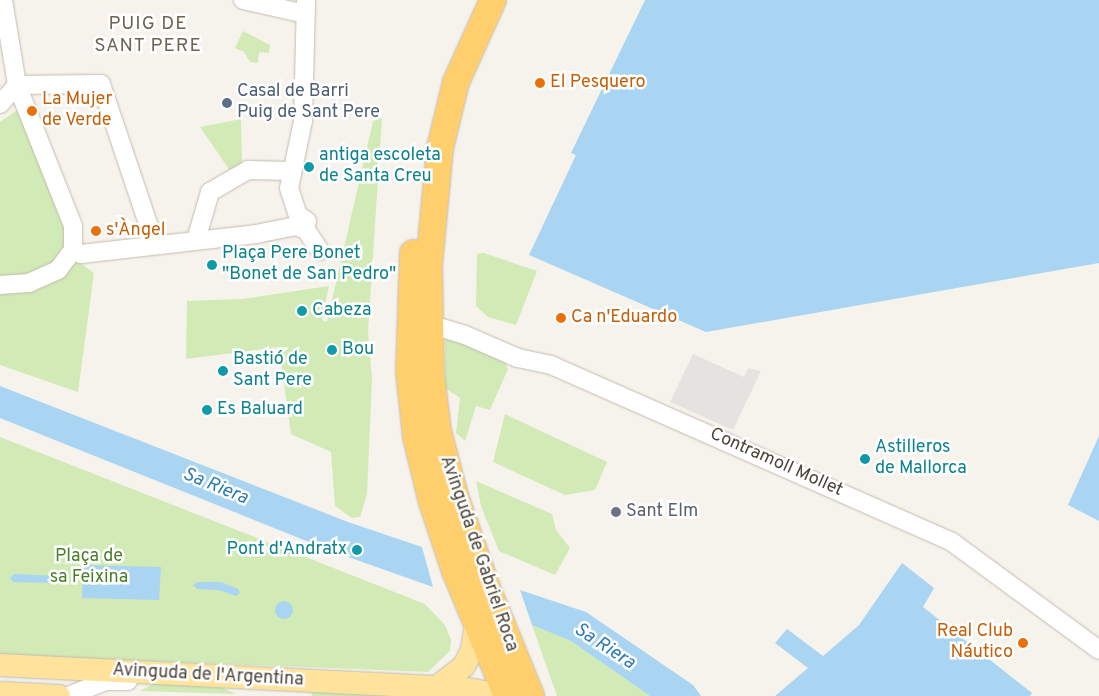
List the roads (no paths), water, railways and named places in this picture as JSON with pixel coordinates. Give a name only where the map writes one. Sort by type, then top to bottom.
[{"type":"highway","name":"Avinguda de Gabriel Roca","points":[[473,0],[445,62],[428,126],[418,193],[419,331],[438,431],[476,558],[514,658],[532,696]]},
{"type":"highway","name":"Avinguda de Gabriel Roca","points":[[493,0],[462,66],[443,131],[429,265],[419,331],[412,412],[423,470],[442,534],[476,625],[507,696]]},
{"type":"main road","points":[[438,687],[464,666],[472,650],[476,625]]},
{"type":"main road","points":[[507,696],[512,687],[514,658]]},
{"type":"main road","name":"Avinguda de l'Argentina","points":[[0,665],[480,689],[507,696]]},
{"type":"main road","points":[[255,678],[282,696]]},
{"type":"main road","points":[[0,694],[59,696]]},
{"type":"street","points":[[243,0],[305,7],[303,121],[290,171],[291,200],[298,214],[307,221]]},
{"type":"street","points":[[0,285],[29,283],[58,270],[73,250],[73,226],[17,85],[2,8]]},
{"type":"street","points":[[0,104],[17,85],[101,84],[155,244]]},
{"type":"street","points":[[196,240],[210,192],[248,170],[290,171]]},
{"type":"street","points":[[73,250],[81,254],[155,244],[256,234],[296,226],[306,230],[320,251]]},
{"type":"street","name":"Contramoll Mollet","points":[[419,331],[551,365],[952,542],[1099,650]]},
{"type":"street","points":[[68,696],[106,682],[130,681],[147,673]]},
{"type":"water","points":[[645,0],[1099,0],[1099,263],[706,332],[529,255],[576,155],[571,153]]},
{"type":"water","name":"Sa Riera","points":[[0,386],[348,522],[422,547],[433,587],[334,552],[0,418]]},
{"type":"water","points":[[1099,436],[1099,521],[1068,505]]},
{"type":"water","points":[[902,563],[934,588],[923,607],[1032,693],[1030,696],[775,696],[808,668],[775,643],[787,629],[823,656],[859,625]]},
{"type":"water","points":[[83,565],[161,567],[159,600],[82,598]]},
{"type":"water","points":[[14,574],[60,576],[63,580],[60,583],[13,582],[10,578]]},
{"type":"water","points":[[197,582],[221,582],[238,589],[240,593],[236,596],[219,590],[197,589],[193,585]]},
{"type":"water","name":"Sa Riera","points":[[520,590],[586,612],[693,685],[701,696],[650,696],[571,641],[532,625]]},
{"type":"water","points":[[280,601],[288,601],[293,606],[291,617],[280,619],[275,614],[275,606]]},
{"type":"place","name":"El Pesquero","points":[[540,83]]},
{"type":"place","name":"Casal de Barri Puig de Sant Pere","points":[[227,103]]},
{"type":"place","name":"La Mujer de Verde","points":[[32,111]]},
{"type":"place","name":"antiga escoleta de Santa Creu","points":[[309,167]]},
{"type":"place","name":"s'Àngel","points":[[96,231]]},
{"type":"place","name":"Plaça Pere Bonet \"Bonet de San Pedro\"","points":[[212,265]]},
{"type":"place","name":"Cabeza","points":[[302,311]]},
{"type":"place","name":"Ca n'Eduardo","points":[[561,318]]},
{"type":"place","name":"Bou","points":[[332,350]]},
{"type":"place","name":"Bastió de Sant Pere","points":[[223,371]]},
{"type":"place","name":"Es Baluard","points":[[207,410]]},
{"type":"place","name":"Astilleros de Mallorca","points":[[865,459]]},
{"type":"place","name":"Sant Elm","points":[[616,512]]},
{"type":"place","name":"Pont d'Andratx","points":[[357,550]]},
{"type":"place","name":"Real Club Náutico","points":[[1023,643]]},
{"type":"district","name":"PUIG DE SANT PERE","points":[[148,36]]},
{"type":"park label","name":"Plaça de sa Feixina","points":[[89,568]]}]
